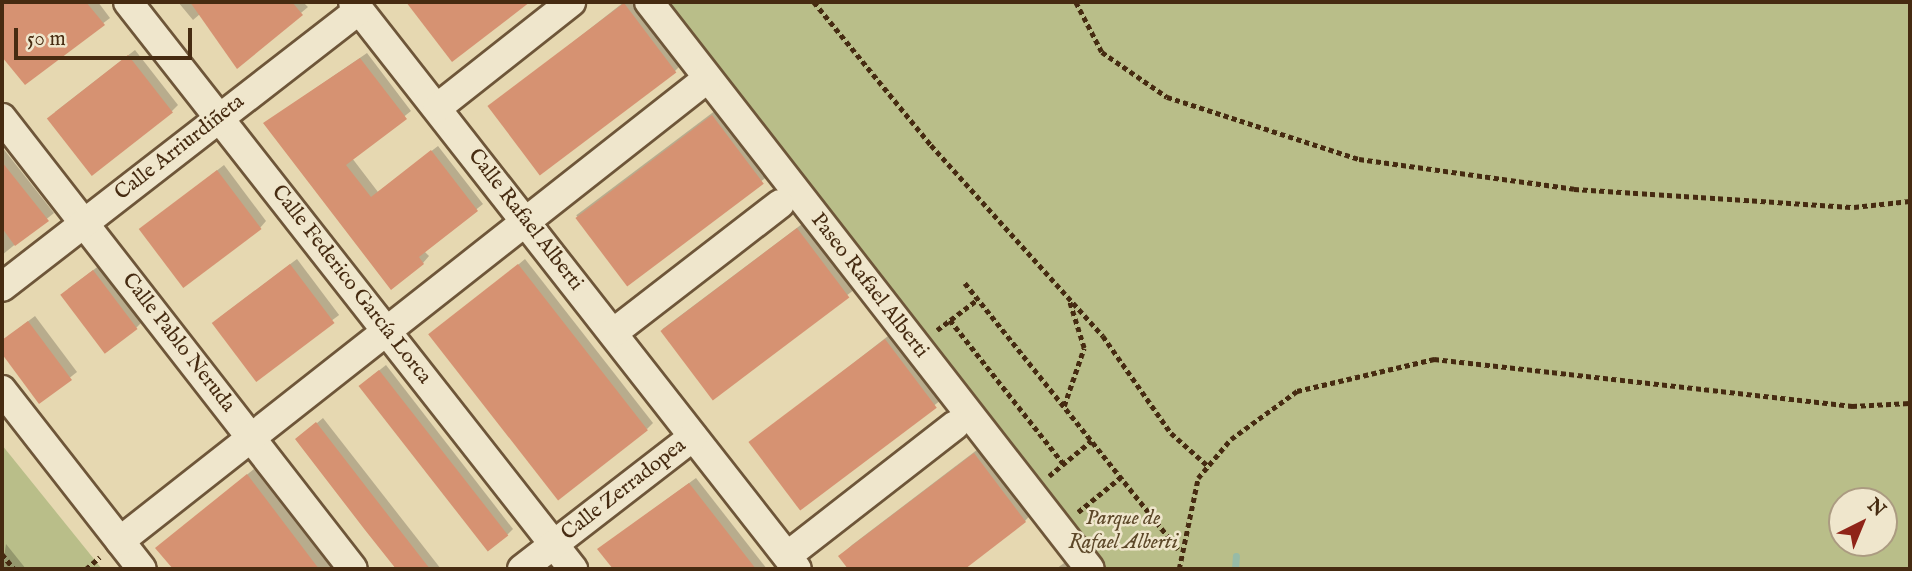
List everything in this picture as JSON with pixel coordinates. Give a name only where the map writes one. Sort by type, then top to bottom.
[{"type":"street","name":"Calle Federico García Lorca","points":[[128,2],[573,569]]},
{"type":"street","points":[[437,108],[571,2]]},
{"type":"street","name":"Paseo Rafael Alberti","points":[[649,2],[1090,569]]},
{"type":"street","name":"Calle Arriurdiñeta","points":[[2,288],[219,118],[356,6]]},
{"type":"street","name":"Calle Rafael Alberti","points":[[356,6],[527,221],[792,563],[954,425]]},
{"type":"street","points":[[110,549],[708,78]]},
{"type":"street","name":"Calle Pablo Neruda","points":[[2,118],[353,569]]},
{"type":"street","points":[[613,332],[780,204]]},
{"type":"street","points":[[2,390],[110,549],[142,569]]},
{"type":"street","name":"Calle Zerradopea","points":[[522,569],[693,437]]},
{"type":"path","points":[[814,2],[1067,296],[1171,433],[1208,466]]},
{"type":"path","points":[[1076,2],[1102,52],[1167,97],[1359,159],[1574,189],[1854,207],[1910,201]]},
{"type":"path","points":[[965,283],[1179,549]]},
{"type":"path","points":[[1064,406],[1084,348],[1067,296]]},
{"type":"path","points":[[916,346],[978,299]]},
{"type":"path","points":[[950,320],[1063,463]]},
{"type":"path","points":[[1179,569],[1179,549],[1198,478],[1231,439],[1297,391],[1434,359],[1841,405],[1910,403]]},
{"type":"path","points":[[1030,492],[1091,441]]},
{"type":"path","points":[[1058,528],[1121,477]]},
{"type":"path","points":[[86,569],[110,549]]},
{"type":"path","points":[[2,554],[13,569]]},
{"type":"green space","name":"Parque de Rafael Alberti","points":[[661,2],[1910,2],[1910,569],[1105,569]]},
{"type":"green space","points":[[2,445],[102,569],[2,569]]},
{"type":"building","points":[[2,2],[86,2],[105,25],[25,85],[2,57]]},
{"type":"building","points":[[190,2],[292,2],[303,15],[237,69]]},
{"type":"building","points":[[406,2],[530,2],[452,62]]},
{"type":"building","points":[[624,3],[676,72],[540,175],[487,106]]},
{"type":"building","points":[[128,55],[173,113],[92,176],[47,118]]},
{"type":"building","points":[[360,58],[407,119],[346,165],[371,197],[431,150],[478,211],[419,257],[424,264],[391,290],[263,123]]},
{"type":"building","points":[[712,115],[764,184],[627,287],[575,218]]},
{"type":"building","points":[[2,162],[49,221],[15,246],[2,228]]},
{"type":"building","points":[[217,170],[262,229],[183,288],[139,229]]},
{"type":"building","points":[[797,228],[849,297],[713,400],[660,331]]},
{"type":"building","points":[[290,264],[335,323],[256,382],[212,323]]},
{"type":"building","points":[[518,264],[648,430],[558,500],[428,334]]},
{"type":"building","points":[[93,270],[138,329],[105,354],[60,295]]},
{"type":"building","points":[[28,321],[72,380],[39,404],[2,354],[2,340]]},
{"type":"building","points":[[885,339],[937,408],[800,511],[748,442]]},
{"type":"building","points":[[379,370],[508,535],[488,551],[359,386]]},
{"type":"building","points":[[316,422],[430,569],[396,569],[365,530],[295,439]]},
{"type":"building","points":[[974,453],[1026,522],[965,569],[848,569],[838,556]]},
{"type":"building","points":[[247,474],[319,569],[173,569],[155,548]]},
{"type":"building","points":[[689,483],[756,569],[613,569],[597,549]]},
{"type":"waterway","points":[[1235,569],[1236,556]]}]
